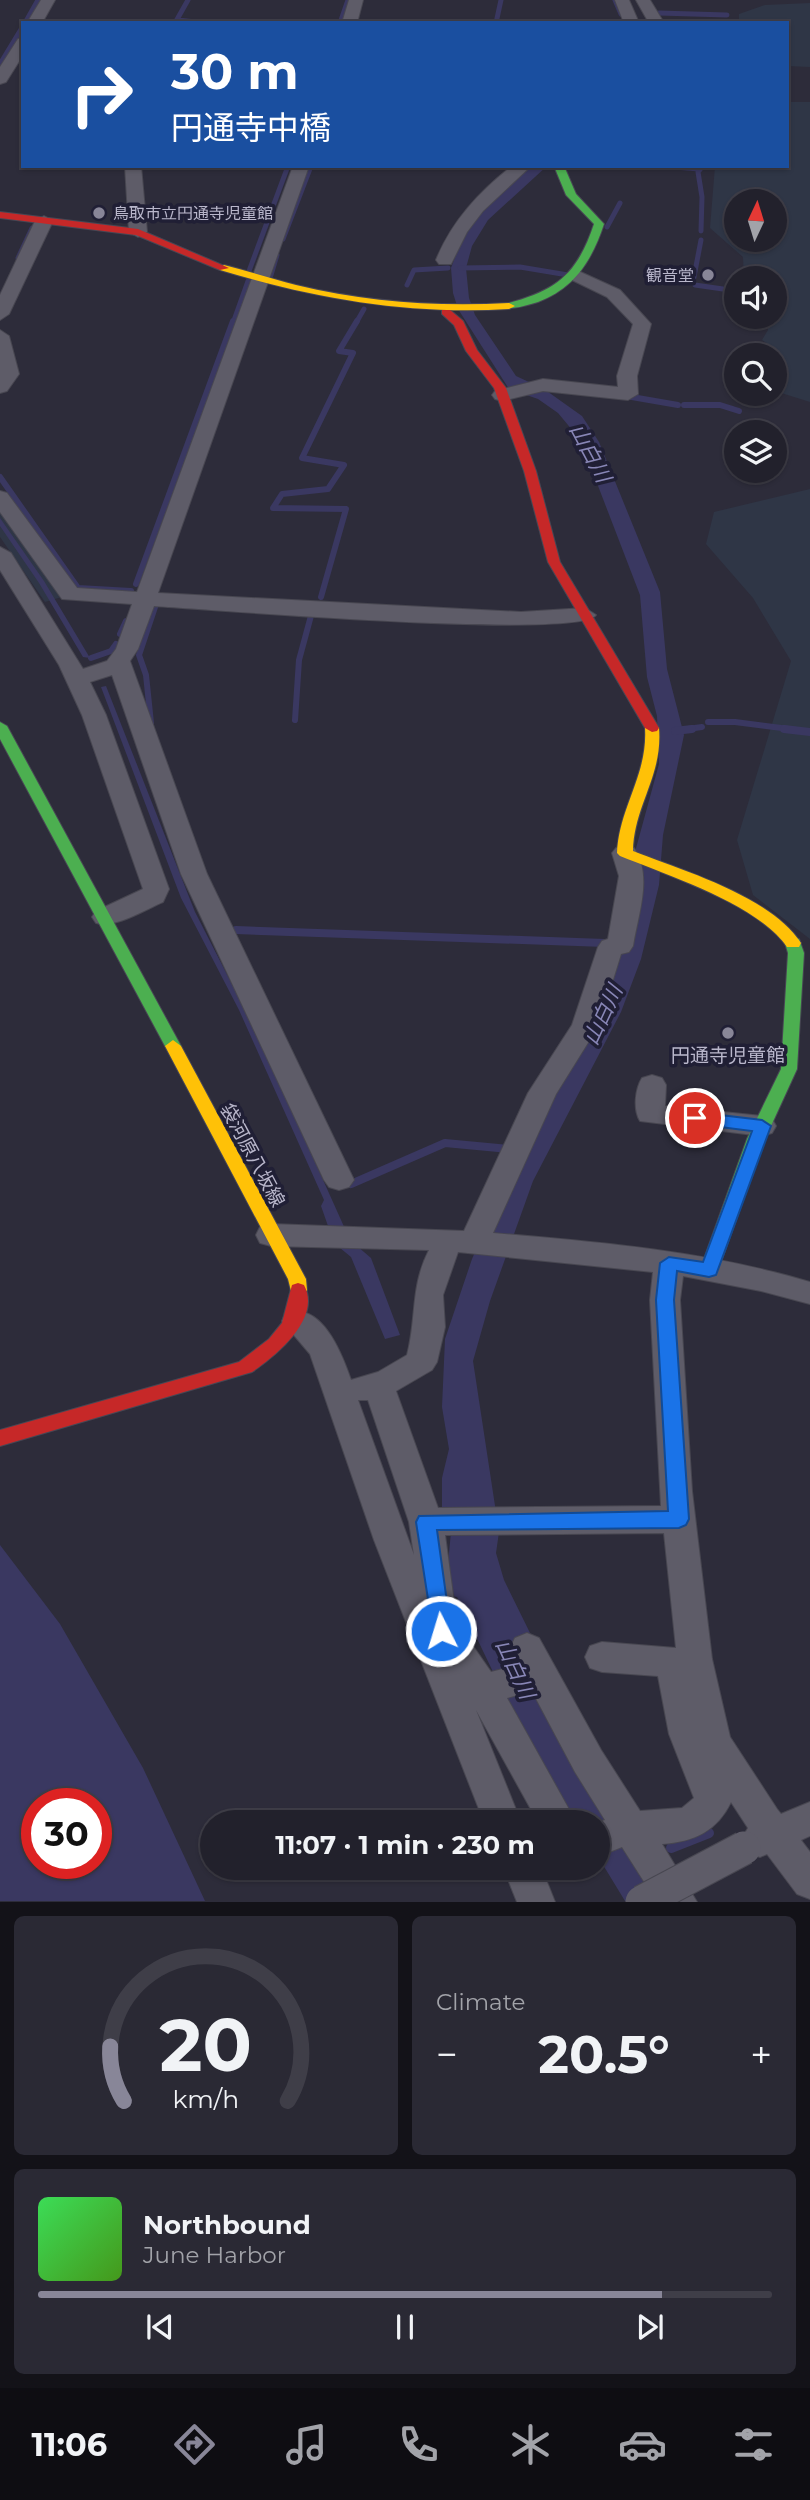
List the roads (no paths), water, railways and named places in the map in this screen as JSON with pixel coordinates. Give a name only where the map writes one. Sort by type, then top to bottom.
[{"type":"street","points":[[35,21],[48,0]]},
{"type":"street","points":[[350,21],[356,0]]},
{"type":"street","points":[[622,0],[631,21]]},
{"type":"street","points":[[643,0],[656,21]]},
{"type":"street","points":[[0,79],[21,45]]},
{"type":"street","points":[[133,168],[138,232]]},
{"type":"street","points":[[77,679],[109,669],[119,662],[146,599],[299,168]]},
{"type":"street","points":[[444,260],[450,244],[479,203],[521,168]]},
{"type":"street","points":[[0,215],[138,232],[160,238],[189,255],[258,279],[326,296],[449,312],[478,310],[541,298],[576,275],[593,245],[598,224],[571,195],[560,168]]},
{"type":"street","points":[[0,314],[44,221]]},
{"type":"street","points":[[502,396],[543,385],[628,394],[628,376],[642,324],[621,298],[604,286],[576,275]]},
{"type":"street","points":[[340,1395],[378,1384],[421,1362],[430,1327],[429,1295],[437,1263],[467,1241],[542,1093],[585,1025],[611,947],[620,946],[632,876],[624,830],[653,764],[655,740],[651,724],[554,562],[530,471],[502,396],[472,351],[459,323],[449,312]]},
{"type":"street","points":[[0,336],[9,374],[0,387]]},
{"type":"street","points":[[0,497],[70,594],[414,615],[522,619],[585,615]]},
{"type":"street","points":[[0,553],[77,679],[94,715],[156,889],[154,896],[106,917]]},
{"type":"street","points":[[119,662],[194,874],[217,927],[267,1023],[339,1180]]},
{"type":"street","name":"袋河原八坂線","points":[[0,726],[106,917],[271,1235],[297,1279],[300,1300],[291,1327]]},
{"type":"street","points":[[629,855],[717,891],[791,934],[796,953],[789,1069],[762,1126],[734,1196],[709,1270]]},
{"type":"street","points":[[652,1085],[650,1114],[762,1126]]},
{"type":"street","points":[[271,1235],[360,1234],[513,1245],[669,1263],[810,1293]]},
{"type":"street","points":[[613,1835],[684,1825],[705,1815],[713,1801],[684,1732],[677,1702],[685,1664],[665,1300],[669,1263]]},
{"type":"street","points":[[0,1438],[245,1367],[267,1353],[291,1327],[324,1348],[432,1648],[498,1810]]},
{"type":"street","points":[[378,1384],[434,1522],[441,1631],[432,1648]]},
{"type":"street","points":[[434,1522],[679,1519]]},
{"type":"street","points":[[432,1648],[454,1646],[483,1689],[551,1810]]},
{"type":"street","points":[[602,1657],[685,1664]]},
{"type":"street","points":[[483,1689],[534,1661],[588,1761],[613,1835],[678,1902]]},
{"type":"street","points":[[685,1664],[713,1742],[758,1841],[810,1882]]},
{"type":"street","points":[[642,1902],[758,1841],[810,1819]]},
{"type":"street","points":[[527,1880],[536,1902]]},
{"type":"water","name":"山白川","points":[[529,168],[545,168],[488,220],[472,246],[466,268],[469,298],[475,315],[516,376],[544,389],[582,416],[599,442],[660,592],[667,669],[684,735],[663,835],[659,885],[641,959],[621,1012],[533,1181],[490,1301],[473,1361],[499,1532],[496,1553],[504,1580],[662,1901],[625,1901],[610,1876],[610,1810],[570,1810],[508,1703],[457,1597],[445,1595],[451,1532],[442,1512],[442,1478],[449,1449],[442,1407],[445,1339],[472,1259],[514,1163],[584,1039],[659,764],[657,716],[647,677],[640,595],[595,478],[573,431],[558,413],[538,399],[509,389],[458,309],[453,293],[451,268],[462,238],[485,205]]},
{"type":"water","points":[[0,518],[44,581],[90,658],[83,657],[39,583],[0,526]]},
{"type":"water","points":[[106,686],[195,912],[258,1035],[350,1240],[371,1258],[400,1335],[385,1339],[351,1257],[334,1243],[321,1206],[324,1200],[239,1010],[181,898],[101,687]]},
{"type":"water","points":[[0,1545],[60,1624],[143,1768],[205,1901],[0,1901]]},
{"type":"waterway","points":[[26,21],[38,0]]},
{"type":"waterway","points":[[176,21],[188,0]]},
{"type":"waterway","points":[[341,21],[348,0]]},
{"type":"waterway","points":[[496,21],[501,0]]},
{"type":"waterway","points":[[615,0],[621,14]]},
{"type":"waterway","points":[[659,13],[727,15]]},
{"type":"waterway","points":[[178,20],[187,21]]},
{"type":"waterway","points":[[0,64],[21,29]]},
{"type":"waterway","points":[[249,271],[287,168]]},
{"type":"waterway","points":[[283,239],[310,168]]},
{"type":"waterway","points":[[687,168],[699,169]]},
{"type":"waterway","points":[[701,168],[698,172],[702,197],[701,231]]},
{"type":"waterway","points":[[607,227],[620,203]]},
{"type":"waterway","points":[[18,258],[32,228]]},
{"type":"waterway","points":[[693,282],[701,240]]},
{"type":"waterway","points":[[271,275],[277,255]]},
{"type":"waterway","points":[[460,268],[520,267],[568,275]]},
{"type":"waterway","points":[[407,285],[414,270],[448,268]]},
{"type":"waterway","points":[[233,323],[248,281]]},
{"type":"waterway","points":[[695,285],[724,289]]},
{"type":"waterway","points":[[356,323],[364,309]]},
{"type":"waterway","points":[[136,584],[233,321]]},
{"type":"waterway","points":[[321,597],[346,509],[273,508],[282,494],[328,489],[344,465],[302,458],[353,353],[339,351],[357,321]]},
{"type":"waterway","points":[[626,396],[678,405]]},
{"type":"waterway","points":[[684,405],[720,405],[739,411]]},
{"type":"waterway","points":[[0,477],[78,588],[131,591]]},
{"type":"waterway","points":[[151,723],[146,675],[139,655],[155,607]]},
{"type":"waterway","points":[[295,720],[299,660],[312,612]]},
{"type":"waterway","points":[[120,634],[126,621]]},
{"type":"waterway","points":[[91,658],[111,651],[116,644]]},
{"type":"waterway","points":[[708,722],[735,722],[797,730]]},
{"type":"waterway","points":[[680,730],[702,727]]},
{"type":"waterway","points":[[675,731],[692,729]]},
{"type":"waterway","points":[[784,729],[810,732]]},
{"type":"waterway","points":[[236,930],[605,943]]},
{"type":"waterway","points":[[351,1184],[445,1143],[509,1149]]},
{"type":"waterway","points":[[671,1848],[709,1833]]},
{"type":"place","name":"鳥取市立円通寺児童館","points":[[99,213]]},
{"type":"place","name":"観音堂","points":[[708,275]]},
{"type":"place","name":"円通寺児童館","points":[[728,1033]]}]
